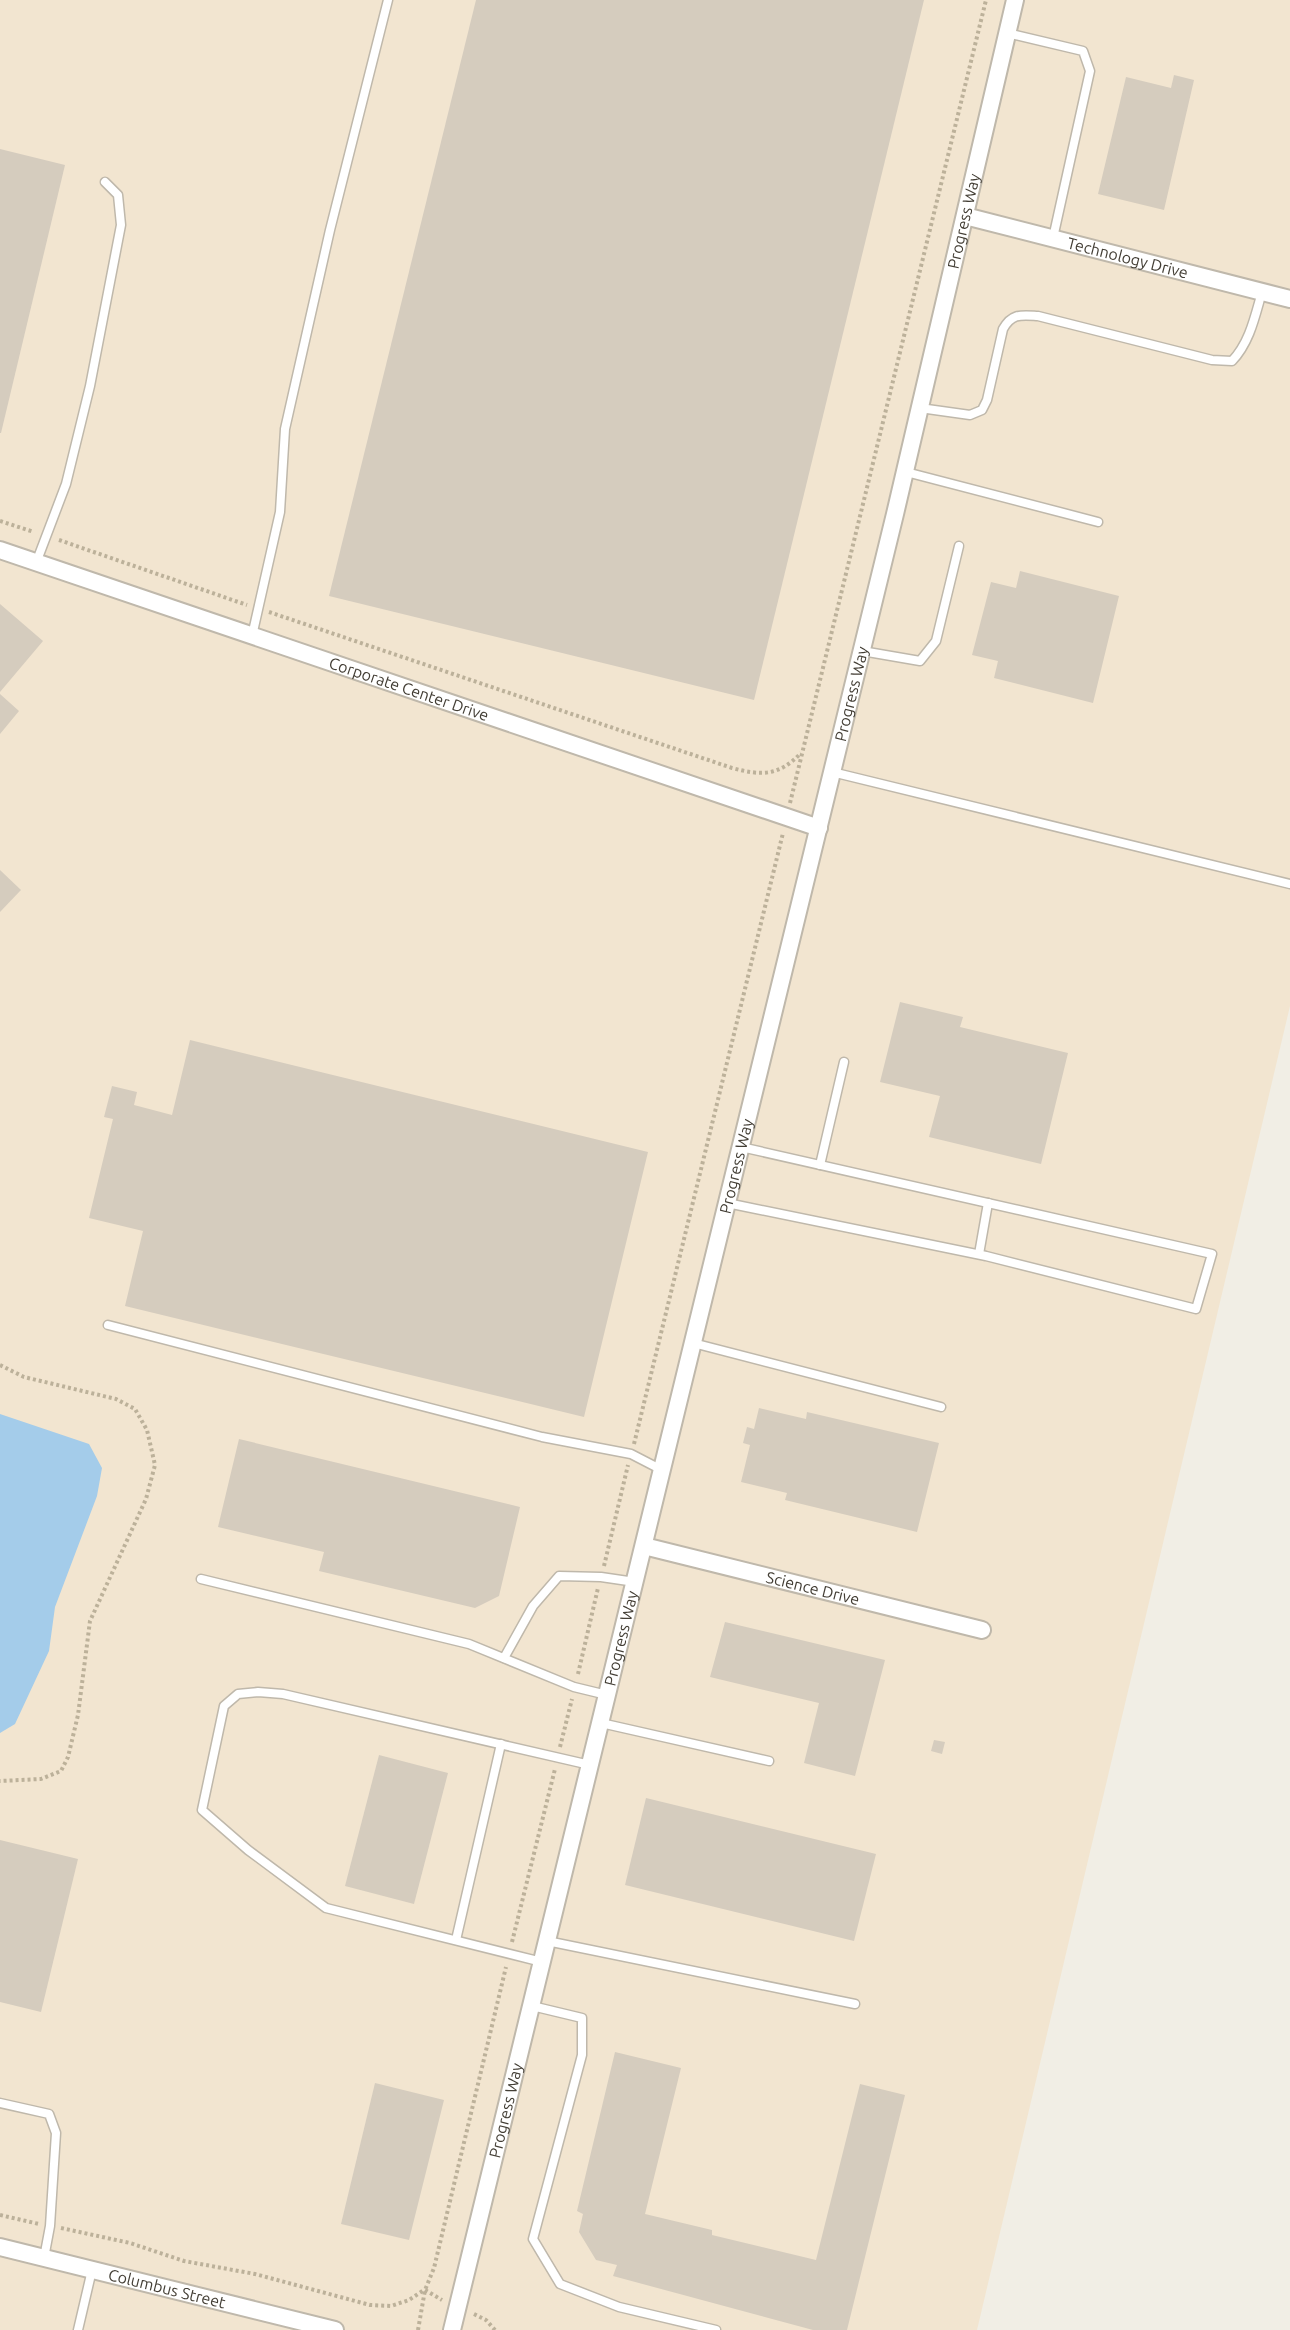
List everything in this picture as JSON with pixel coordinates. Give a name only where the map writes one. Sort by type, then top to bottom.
[{"type":"street","name":"Progress Way","points":[[452,2330],[906,472],[1015,0]]},
{"type":"street","name":"Technology Drive","points":[[965,216],[1290,299]]},
{"type":"street","name":"Corporate Center Drive","points":[[0,550],[819,828]]},
{"type":"street","name":"Science Drive","points":[[644,1546],[982,1630]]},
{"type":"street","name":"Columbus Street","points":[[0,2247],[335,2330]]},
{"type":"lane","points":[[252,636],[280,512],[285,429],[330,230],[388,0]]},
{"type":"lane","points":[[1007,33],[1083,51],[1090,71],[1053,238]]},
{"type":"lane","points":[[36,562],[66,484],[87,397],[121,225],[118,195],[105,182]]},
{"type":"lane","points":[[920,408],[970,415],[982,410],[987,400],[1003,329],[1008,320],[1021,315],[1038,316],[1212,360],[1232,361],[1241,351],[1251,328],[1262,292]]},
{"type":"lane","points":[[906,472],[1098,522]]},
{"type":"lane","points":[[862,651],[920,661],[936,641],[959,546]]},
{"type":"lane","points":[[832,772],[1290,884]]},
{"type":"lane","points":[[820,1165],[844,1062]]},
{"type":"lane","points":[[727,1203],[979,1254],[1196,1309],[1212,1254],[741,1147]]},
{"type":"lane","points":[[979,1254],[988,1203]]},
{"type":"lane","points":[[108,1325],[542,1437],[631,1454],[663,1470]]},
{"type":"lane","points":[[693,1343],[941,1407]]},
{"type":"lane","points":[[504,1658],[533,1606],[559,1576],[601,1577],[635,1582]]},
{"type":"lane","points":[[201,1580],[469,1644],[574,1687],[607,1695]]},
{"type":"lane","points":[[542,1962],[326,1908],[248,1850],[202,1810],[224,1706],[238,1694],[258,1692],[283,1694],[590,1765]]},
{"type":"lane","points":[[601,1723],[769,1761]]},
{"type":"lane","points":[[456,1940],[501,1744]]},
{"type":"lane","points":[[547,1941],[855,2004]]},
{"type":"lane","points":[[532,2006],[582,2018],[582,2055],[532,2239],[560,2284],[619,2307],[716,2330]]},
{"type":"lane","points":[[0,2103],[49,2114],[57,2133],[50,2226],[44,2258]]},
{"type":"lane","points":[[78,2330],[92,2269]]},
{"type":"path","points":[[418,2330],[425,2290],[434,2268],[986,0]]},
{"type":"path","points":[[0,521],[732,768],[751,773],[770,772],[786,768],[802,752]]},
{"type":"path","points":[[0,1365],[24,1377],[116,1399],[135,1409],[147,1430],[155,1465],[146,1499],[90,1621],[78,1715],[68,1757],[61,1771],[41,1779],[0,1781]]},
{"type":"path","points":[[0,2215],[130,2243],[184,2261],[255,2274],[370,2305],[391,2306],[409,2300],[425,2290]]},
{"type":"shaded area","points":[[0,0],[1290,0],[1290,1006],[977,2330],[0,2330]]},
{"type":"water","points":[[0,1414],[89,1444],[102,1468],[97,1496],[55,1607],[49,1651],[15,1724],[0,1733]]},
{"type":"building","points":[[476,0],[924,0],[754,700],[329,596]]},
{"type":"building","points":[[1174,75],[1194,80],[1164,210],[1098,194],[1126,77],[1171,88]]},
{"type":"building","points":[[0,149],[65,165],[1,433],[0,433]]},
{"type":"building","points":[[1020,571],[1119,596],[1093,703],[994,678],[998,661],[972,655],[991,582],[1016,588]]},
{"type":"building","points":[[0,604],[43,641],[0,692]]},
{"type":"building","points":[[0,694],[19,711],[0,734]]},
{"type":"building","points":[[0,870],[21,890],[0,912]]},
{"type":"building","points":[[900,1002],[963,1017],[960,1027],[1068,1053],[1041,1164],[929,1137],[940,1096],[880,1082]]},
{"type":"building","points":[[190,1040],[648,1152],[584,1417],[125,1306],[143,1231],[89,1218],[113,1119],[104,1117],[112,1086],[137,1092],[134,1105],[172,1115]]},
{"type":"building","points":[[759,1408],[806,1419],[807,1412],[939,1443],[917,1532],[785,1500],[787,1493],[741,1482],[750,1445],[743,1443],[747,1427],[754,1429]]},
{"type":"building","points":[[239,1439],[520,1507],[499,1596],[475,1608],[319,1571],[324,1552],[218,1527]]},
{"type":"building","points":[[725,1622],[885,1660],[855,1776],[804,1763],[819,1703],[710,1677]]},
{"type":"building","points":[[934,1740],[945,1742],[942,1754],[931,1751]]},
{"type":"building","points":[[379,1755],[448,1773],[414,1904],[345,1886]]},
{"type":"building","points":[[646,1798],[876,1854],[854,1941],[625,1885]]},
{"type":"building","points":[[0,1840],[78,1859],[41,2012],[0,2002]]},
{"type":"building","points":[[615,2052],[681,2068],[645,2214],[712,2230],[712,2235],[816,2260],[860,2084],[905,2095],[847,2330],[813,2330],[613,2276],[617,2265],[596,2260],[579,2232],[583,2214],[577,2211]]},
{"type":"building","points":[[375,2083],[444,2100],[409,2240],[341,2224]]}]
